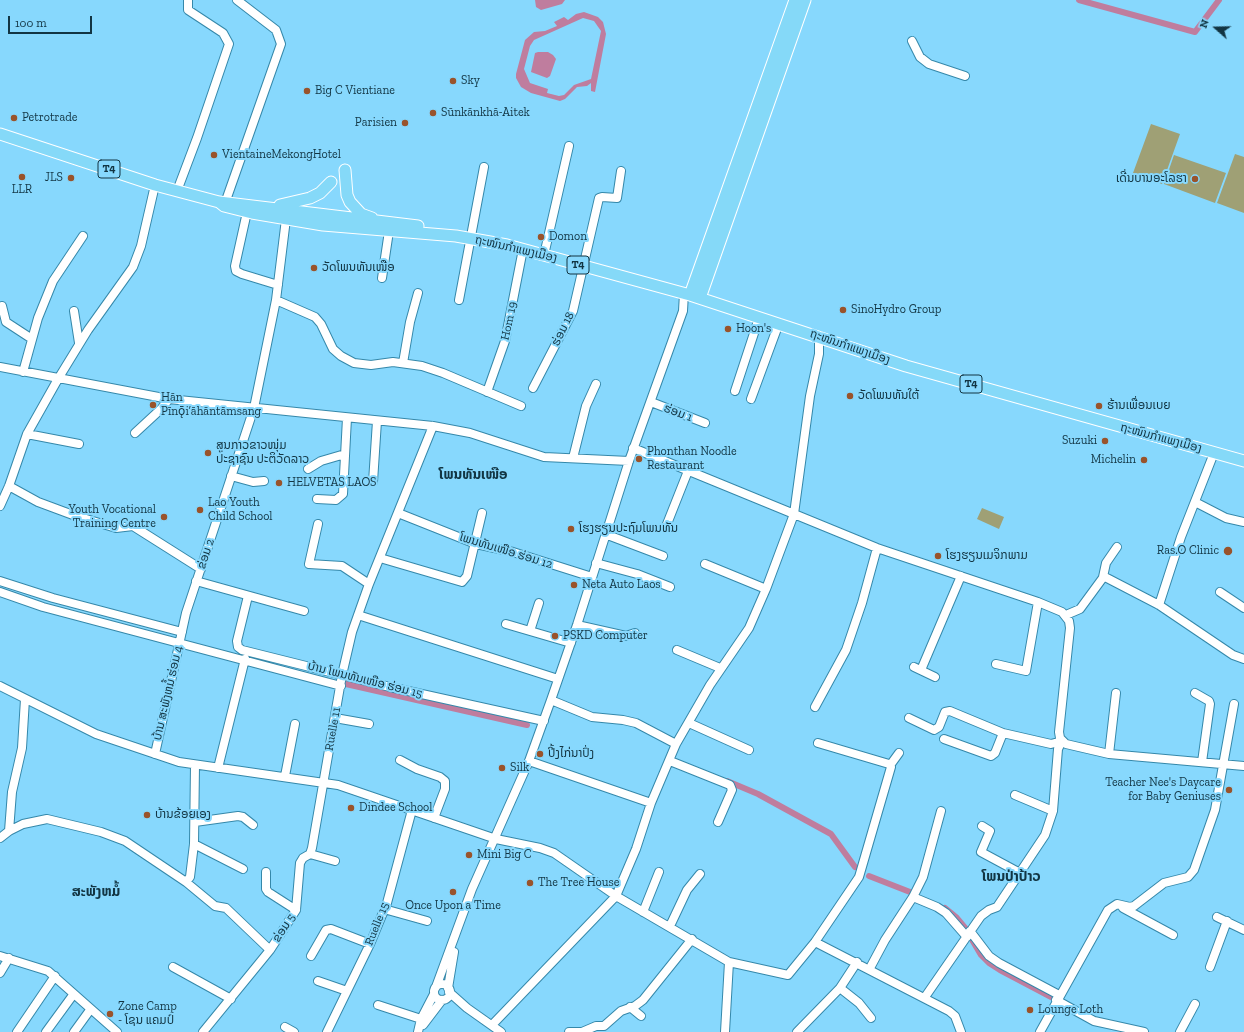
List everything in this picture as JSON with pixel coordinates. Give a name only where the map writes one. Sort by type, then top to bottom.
[{"type":"main road","points":[[691,296],[795,0]]},
{"type":"main road","points":[[691,296],[805,0]]},
{"type":"main road","name":"ຖະໜົນກຳແພງເມືອງ","points":[[0,134],[155,185],[223,203],[247,212],[286,219],[324,220]]},
{"type":"main road","points":[[345,170],[346,186],[350,202],[361,214],[386,226]]},
{"type":"main road","points":[[266,207],[296,203],[310,198],[320,193],[331,182]]},
{"type":"main road","name":"ຖະໜົນກຳແພງເມືອງ","points":[[223,203],[266,207],[336,222],[434,229],[456,236],[523,249],[691,296],[820,336],[906,366],[1244,461]]},
{"type":"street","points":[[177,191],[198,138],[229,44],[223,33],[188,10],[188,0]]},
{"type":"street","points":[[223,203],[281,44],[276,30],[237,0]]},
{"type":"street","points":[[912,41],[920,57],[929,64],[965,76]]},
{"type":"street","points":[[544,255],[569,146]]},
{"type":"street","points":[[459,300],[472,238],[484,167]]},
{"type":"street","name":"ຮ່ອມ 18","points":[[533,388],[573,311],[598,198],[617,198],[621,171]]},
{"type":"street","points":[[0,506],[10,486],[27,434],[58,378],[79,344],[133,267],[141,246],[155,185]]},
{"type":"street","points":[[247,212],[235,266],[236,271],[278,285]]},
{"type":"street","name":"ຂ່ອມ 2","points":[[182,632],[196,581],[254,408],[276,300],[286,219]]},
{"type":"street","points":[[382,278],[386,226]]},
{"type":"street","points":[[23,372],[32,339],[53,281],[83,236]]},
{"type":"street","name":"Hom 19","points":[[487,392],[505,341],[523,249]]},
{"type":"street","points":[[403,363],[410,322],[418,293]]},
{"type":"street","points":[[419,1032],[420,1019],[435,991],[472,889],[496,839],[530,761],[577,625],[629,461],[683,311],[691,296]]},
{"type":"street","points":[[276,300],[315,317],[321,324],[333,348],[354,363],[371,365],[393,362],[403,363],[442,373],[520,406]]},
{"type":"street","points":[[2,306],[6,322],[32,339]]},
{"type":"street","points":[[74,311],[79,344]]},
{"type":"street","points":[[735,391],[759,318]]},
{"type":"street","points":[[751,399],[779,323]]},
{"type":"street","points":[[492,1025],[616,896],[636,849],[651,803],[676,744],[720,668],[749,628],[766,589],[794,514],[810,396],[819,354],[820,336]]},
{"type":"street","points":[[0,367],[169,399],[433,426],[470,432],[544,457],[629,461]]},
{"type":"street","points":[[573,458],[586,406],[596,384]]},
{"type":"street","points":[[135,433],[161,409],[169,399]]},
{"type":"street","name":"ຮ່ອມ 1","points":[[650,402],[705,423]]},
{"type":"street","points":[[317,499],[336,500],[342,496],[347,418]]},
{"type":"street","points":[[373,482],[377,421]]},
{"type":"street","name":"Ruelle 11","points":[[324,782],[342,675],[358,615],[369,584],[433,426]]},
{"type":"street","points":[[27,434],[79,444]]},
{"type":"street","points":[[634,448],[878,548],[1038,602],[1066,615],[1070,628],[1059,732],[1062,741],[1071,746],[1108,754],[1244,766]]},
{"type":"street","points":[[1159,606],[1170,566],[1214,453]]},
{"type":"street","points":[[308,469],[321,462],[345,454]]},
{"type":"street","points":[[667,524],[688,471]]},
{"type":"street","points":[[231,476],[253,482],[264,481]]},
{"type":"street","points":[[10,486],[38,502],[73,515],[116,528],[133,526],[201,569]]},
{"type":"street","points":[[1195,502],[1226,518],[1244,522]]},
{"type":"street","name":"ໂພນທັນເໜືອ ຮ່ອມ 12","points":[[398,512],[476,544],[512,552],[592,577]]},
{"type":"street","points":[[380,558],[462,582],[467,576],[476,544],[482,513]]},
{"type":"street","points":[[318,524],[309,564],[342,566],[369,584]]},
{"type":"street","points":[[605,534],[663,556]]},
{"type":"street","points":[[1066,615],[1080,609],[1103,578],[1106,563],[1118,547]]},
{"type":"street","points":[[815,707],[846,650],[878,548]]},
{"type":"street","points":[[596,563],[637,574],[670,587]]},
{"type":"street","points":[[705,564],[766,589]]},
{"type":"street","points":[[935,677],[917,669],[961,576]]},
{"type":"street","points":[[1103,578],[1159,606],[1233,655],[1244,659]]},
{"type":"street","points":[[0,580],[53,598],[182,632]]},
{"type":"street","points":[[196,581],[304,611]]},
{"type":"street","points":[[0,592],[43,607],[245,659],[341,686]]},
{"type":"street","points":[[1220,592],[1244,608]]},
{"type":"street","name":"ບ້ານ ໂພນທັນເໜືອ ຮ່ອມ 15","points":[[248,596],[237,640],[238,647],[242,650],[342,675],[544,721]]},
{"type":"street","points":[[996,664],[1026,671],[1038,602]]},
{"type":"street","points":[[530,631],[539,603]]},
{"type":"street","points":[[358,615],[558,679]]},
{"type":"street","points":[[506,624],[571,643]]},
{"type":"street","points":[[577,625],[626,636],[635,633]]},
{"type":"street","name":"ບ້ານ ສະພັງຫມໍ້ ຮ່ອມ 4","points":[[155,754],[182,632]]},
{"type":"street","points":[[677,650],[720,668]]},
{"type":"street","points":[[218,768],[245,659]]},
{"type":"street","points":[[0,686],[96,734],[155,754],[195,765],[324,782],[496,839],[523,843],[554,853],[616,896],[670,926],[729,962],[788,975],[815,942],[859,877],[891,764],[899,753]]},
{"type":"street","points":[[1195,692],[1206,699],[1210,704],[1202,762]]},
{"type":"street","points":[[1108,754],[1116,694]]},
{"type":"street","points":[[9,831],[12,792],[22,748],[25,699]]},
{"type":"street","points":[[551,700],[592,717],[624,720],[636,723],[676,744]]},
{"type":"street","points":[[1040,1032],[1087,948],[1103,916],[1111,906],[1117,904],[1130,907],[1134,906],[1164,883],[1180,880],[1192,874],[1214,810],[1224,764],[1234,704]]},
{"type":"street","points":[[909,718],[934,730],[939,727],[945,712],[950,711],[1003,733],[1051,744],[1062,741]]},
{"type":"street","points":[[335,718],[369,724]]},
{"type":"street","points":[[689,723],[749,750]]},
{"type":"street","points":[[285,776],[295,724]]},
{"type":"street","points":[[944,739],[991,756],[995,753],[1003,733]]},
{"type":"street","points":[[925,997],[984,912],[997,907],[1045,835],[1053,811],[1058,749],[1062,741]]},
{"type":"street","points":[[818,743],[891,764]]},
{"type":"street","points":[[400,760],[417,769],[440,776],[445,781],[445,789],[434,818]]},
{"type":"street","points":[[530,761],[651,803]]},
{"type":"street","points":[[670,761],[730,785],[732,790],[718,822]]},
{"type":"street","points":[[186,882],[190,877],[194,844],[195,765]]},
{"type":"street","name":"ຂ່ອມ 5","points":[[203,1032],[270,950],[296,910],[300,863],[303,858],[310,854],[312,848],[324,782]]},
{"type":"street","points":[[1015,795],[1053,811]]},
{"type":"street","name":"Ruelle 15","points":[[327,1032],[370,944],[384,909],[412,810]]},
{"type":"street","points":[[870,968],[885,940],[913,897],[926,871],[941,811]]},
{"type":"street","points":[[194,822],[238,816],[243,817],[253,825]]},
{"type":"street","points":[[0,838],[9,831],[23,824],[47,819],[101,832],[125,841],[186,882],[215,906],[226,908],[270,950]]},
{"type":"street","points":[[982,826],[990,831],[981,852],[1020,873]]},
{"type":"street","points":[[194,844],[243,869]]},
{"type":"street","points":[[310,854],[335,861]]},
{"type":"street","points":[[266,872],[266,889],[268,892],[296,910]]},
{"type":"street","points":[[643,912],[659,872]]},
{"type":"street","points":[[670,926],[687,890],[700,874]]},
{"type":"street","points":[[913,897],[938,907],[946,913],[994,960],[1094,1020],[1144,1032]]},
{"type":"street","points":[[1117,904],[1173,935]]},
{"type":"street","points":[[384,909],[427,921]]},
{"type":"street","points":[[1216,917],[1244,930]]},
{"type":"street","points":[[1210,967],[1227,921]]},
{"type":"street","points":[[311,956],[326,930],[331,929],[370,944]]},
{"type":"street","points":[[419,1032],[426,1019],[448,996],[458,930]]},
{"type":"street","points":[[569,1032],[582,1032],[596,1026],[604,1026],[621,1012],[635,1006],[643,1000],[692,939]]},
{"type":"street","points":[[815,942],[870,968],[925,997],[955,1016],[958,1031]]},
{"type":"street","points":[[0,956],[48,970],[73,995],[117,1032]]},
{"type":"street","points":[[0,973],[9,958]]},
{"type":"street","points":[[725,1032],[729,962]]},
{"type":"street","points":[[797,1032],[840,988],[857,962]]},
{"type":"street","points":[[173,967],[231,999]]},
{"type":"street","points":[[17,1032],[55,976]]},
{"type":"street","points":[[318,981],[347,991]]},
{"type":"street","points":[[435,991],[444,985],[467,1008],[501,1032]]},
{"type":"street","points":[[840,988],[859,1003],[871,1018]]},
{"type":"street","points":[[435,991],[437,999],[467,1008]]},
{"type":"street","points":[[46,1032],[73,995]]},
{"type":"street","points":[[1180,1032],[1195,1004]]},
{"type":"street","points":[[378,1005],[420,1019]]},
{"type":"street","points":[[630,1007],[641,1016]]},
{"type":"street","points":[[74,1032],[90,1010]]},
{"type":"street","points":[[285,1028],[294,1032]]},
{"type":"green space","points":[[1151,124],[1180,134],[1162,184],[1133,173]]},
{"type":"green space","points":[[1235,154],[1244,157],[1244,213],[1217,203]]},
{"type":"green space","name":"ເດີ່ນບານອະໂລຮາ","points":[[1174,155],[1226,173],[1215,203],[1164,184]]},
{"type":"green space","points":[[982,508],[1004,517],[999,529],[977,519]]},
{"type":"shaded area","points":[[535,0],[565,0],[562,4],[541,10],[536,7]]},
{"type":"shaded area","points":[[584,12],[598,17],[603,22],[606,34],[595,92],[591,91],[591,83],[587,86],[577,87],[565,99],[560,101],[531,93],[521,87],[516,78],[516,74],[525,40],[534,32],[545,31],[557,26],[554,22],[564,17],[568,20],[576,14]],"holes":[[[583,18],[594,21],[601,31],[591,79],[574,85],[564,95],[559,96],[547,93],[548,89],[530,83],[524,69],[530,46],[534,40]]]},
{"type":"shaded area","points":[[548,52],[556,59],[550,76],[547,78],[531,72],[535,53]]},
{"type":"waterway","points":[[1079,0],[1195,32],[1219,0]]},
{"type":"waterway","points":[[346,684],[527,725]]},
{"type":"waterway","points":[[727,781],[758,794],[831,834],[855,867]]},
{"type":"waterway","points":[[869,876],[910,892]]},
{"type":"waterway","points":[[945,908],[956,917],[966,929]]},
{"type":"waterway","points":[[971,938],[981,955],[989,963],[1055,999]]},
{"type":"place","name":"Sky","points":[[453,81]]},
{"type":"place","name":"Big C Vientiane","points":[[307,91]]},
{"type":"place","name":"Sūnkānkhā-Aitek","points":[[433,113]]},
{"type":"place","name":"Petrotrade","points":[[14,118]]},
{"type":"place","name":"Parisien","points":[[405,123]]},
{"type":"place","name":"VientaineMekongHotel","points":[[214,155]]},
{"type":"place","name":"LLR","points":[[22,177]]},
{"type":"place","name":"JLS","points":[[71,178]]},
{"type":"place","name":"ເດີ່ນບານອະໂລຮາ","points":[[1195,179]]},
{"type":"place","name":"Domon","points":[[541,237]]},
{"type":"place","name":"ວັດໂພນທັນເໜືອ","points":[[314,268]]},
{"type":"place","name":"SinoHydro Group","points":[[843,310]]},
{"type":"place","name":"Hoon's","points":[[728,329]]},
{"type":"place","name":"ວັດໂພນທັນໃຕ້","points":[[850,396]]},
{"type":"place","name":"Hān Pīnǭi’āhāntāmsang","points":[[153,405]]},
{"type":"place","name":"ຮ້ານເພື່ອນເບຍ","points":[[1099,406]]},
{"type":"place","name":"Suzuki","points":[[1105,441]]},
{"type":"place","name":"ສູນກາວຂາວໜຸ່ມ ປະຊາຊົນ ປະຕິວັດລາວ","points":[[208,453]]},
{"type":"place","name":"Phonthan Noodle Restaurant","points":[[639,459]]},
{"type":"place","name":"Michelin","points":[[1144,460]]},
{"type":"place","name":"HELVETAS LAOS","points":[[279,483]]},
{"type":"place","name":"Lao Youth Child School","points":[[200,510]]},
{"type":"place","name":"Youth Vocational Training Centre","points":[[164,517]]},
{"type":"place","name":"ໂຮງຮຽນປະຖົມໂພນທັນ","points":[[571,529]]},
{"type":"place","name":"Ras.O Clinic","points":[[1228,551]]},
{"type":"place","name":"ໂຮງຮຽນເມຈິກພາມ","points":[[938,556]]},
{"type":"place","name":"Neta Auto Laos","points":[[574,585]]},
{"type":"place","name":"PSKD Computer","points":[[555,636]]},
{"type":"place","name":"ປີ້ງໄກ່ນາປົ່ງ","points":[[540,754]]},
{"type":"place","name":"Silk","points":[[502,768]]},
{"type":"place","name":"Teacher Nee's Daycare for Baby Geniuses","points":[[1229,790]]},
{"type":"place","name":"Dindee School","points":[[351,808]]},
{"type":"place","name":"ບ້ານຂ້ອຍເອງ","points":[[147,815]]},
{"type":"place","name":"Mini Big C","points":[[469,855]]},
{"type":"place","name":"The Tree House","points":[[530,883]]},
{"type":"place","name":"Once Upon a Time","points":[[453,892]]},
{"type":"place","name":"Lounge Loth","points":[[1030,1010]]},
{"type":"place","name":"Zone Camp - ໂຊນ ແຄມປ໌","points":[[110,1014]]},
{"type":"district","name":"ໂພນທັນເໜືອ","points":[[473,475]]},
{"type":"district","name":"ໂພນປ່າປ້າວ","points":[[1011,877]]},
{"type":"district","name":"ສະພັງຫມໍ້","points":[[96,892]]}]
